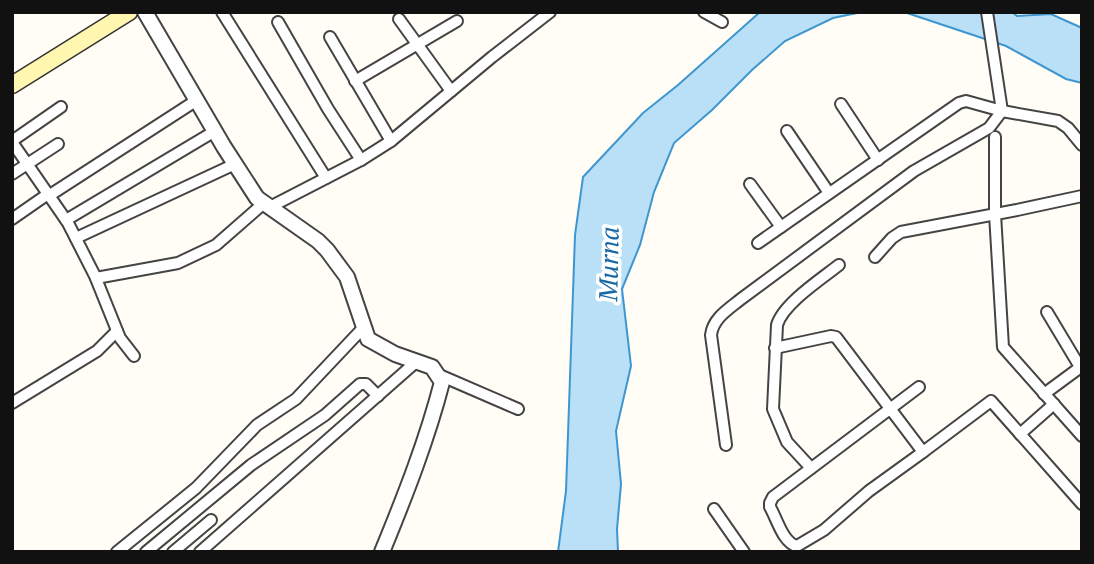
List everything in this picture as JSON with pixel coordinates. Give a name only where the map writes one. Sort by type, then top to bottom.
[{"type":"main road","points":[[12,85],[129,12]]},
{"type":"street","points":[[145,12],[257,198],[323,245],[347,277],[368,339],[395,354],[432,367],[442,382],[433,415],[382,552]]},
{"type":"street","points":[[222,12],[326,178]]},
{"type":"street","points":[[96,278],[178,263],[216,245],[267,205],[361,160],[391,141],[550,12]]},
{"type":"street","points":[[704,12],[722,22]]},
{"type":"street","points":[[726,445],[711,335],[715,322],[741,299],[914,171],[989,128],[1002,111],[987,12]]},
{"type":"street","points":[[399,19],[451,91]]},
{"type":"street","points":[[355,81],[457,21]]},
{"type":"street","points":[[278,22],[361,160]]},
{"type":"street","points":[[330,37],[391,141]]},
{"type":"street","points":[[12,219],[197,100]]},
{"type":"street","points":[[758,243],[959,103],[966,101],[1002,111],[1058,121],[1068,128],[1082,145]]},
{"type":"street","points":[[841,104],[878,160]]},
{"type":"street","points":[[61,107],[12,141],[66,220],[96,278],[117,331],[134,356]]},
{"type":"street","points":[[1068,128],[1082,124]]},
{"type":"street","points":[[66,220],[215,131]]},
{"type":"street","points":[[787,131],[829,193]]},
{"type":"street","points":[[995,137],[995,214],[1003,347],[1082,436]]},
{"type":"street","points":[[12,174],[58,144]]},
{"type":"street","points":[[76,238],[235,164]]},
{"type":"street","points":[[750,184],[781,227]]},
{"type":"street","points":[[875,257],[901,232],[1082,196]]},
{"type":"street","points":[[811,468],[787,442],[774,416],[772,404],[776,324],[782,313],[839,265]]},
{"type":"street","points":[[1044,394],[1081,367],[1047,312]]},
{"type":"street","points":[[117,552],[192,491],[257,425],[296,399],[364,327]]},
{"type":"street","points":[[12,403],[97,351],[117,331]]},
{"type":"street","points":[[775,348],[836,337],[923,452]]},
{"type":"street","points":[[200,552],[416,362]]},
{"type":"street","points":[[436,373],[518,409]]},
{"type":"street","points":[[146,552],[256,461],[321,417],[360,384],[366,384],[378,396]]},
{"type":"street","points":[[919,387],[773,497],[770,503],[788,541],[794,546],[824,530],[869,491],[991,401],[1082,504]]},
{"type":"street","points":[[1020,434],[1054,404]]},
{"type":"street","points":[[714,509],[744,552]]},
{"type":"street","points":[[169,533],[176,549],[211,520]]},
{"type":"water","name":"Murna","points":[[760,12],[862,12],[833,18],[785,41],[674,143],[654,192],[640,245],[622,289],[631,366],[616,431],[621,484],[618,552],[558,552],[566,491],[575,235],[583,177],[643,113]]},
{"type":"water","points":[[904,12],[1012,12],[1017,16],[1051,14],[1082,28],[1082,83],[1066,79],[1006,46]]}]
